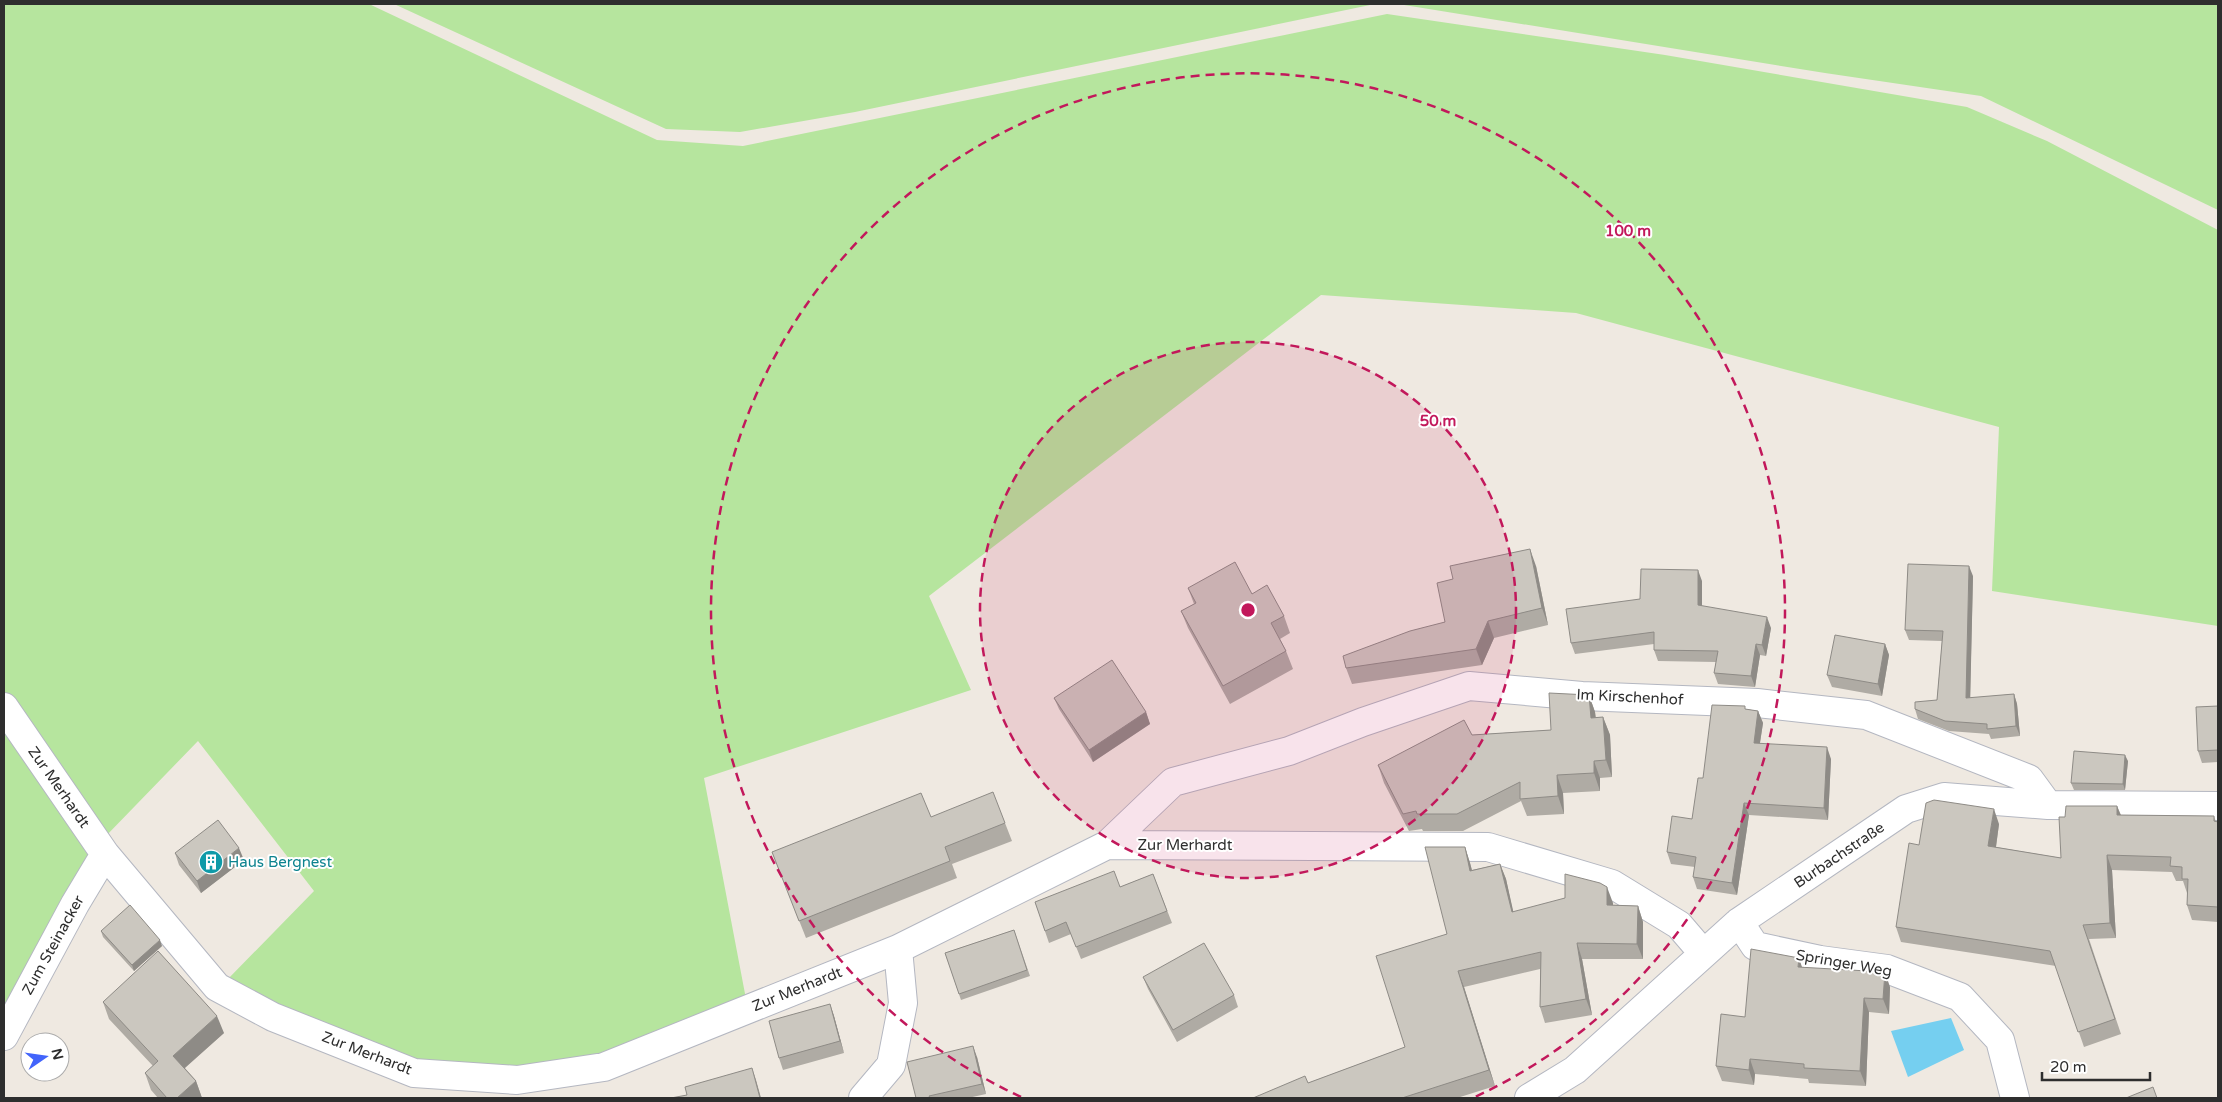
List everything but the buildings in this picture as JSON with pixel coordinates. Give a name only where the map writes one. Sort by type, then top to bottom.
[{"type":"street","name":"Im Kirschenhof","points":[[1107,844],[1173,782],[1289,751],[1363,722],[1469,686],[1582,696],[1757,702],[1866,714],[2029,779],[2048,805]]},
{"type":"street","name":"Zur Merhardt","points":[[4,707],[105,854],[217,987],[273,1017],[414,1072],[517,1080],[604,1067],[898,949],[1107,844],[1488,847],[1612,884],[1679,925],[1703,953]]},
{"type":"street","name":"Burbachstraße","points":[[1529,1098],[1576,1070],[1738,922],[1906,809],[1944,798],[2048,805],[2218,806]]},
{"type":"street","name":"Zum Steinacker","points":[[4,1036],[75,904],[105,854]]},
{"type":"street","name":"Springer Weg","points":[[1738,922],[1755,946],[1820,960],[1887,969],[1960,997],[2000,1040],[2015,1098]]},
{"type":"street","points":[[863,1098],[891,1065],[903,1003],[898,949]]},
{"type":"green space","points":[[4,4],[369,4],[657,140],[743,146],[1387,14],[1665,55],[1967,107],[2047,141],[2218,230],[2218,626],[1992,591],[1999,427],[1576,313],[1321,295],[929,596],[971,690],[704,778],[746,999],[602,1062],[526,1071],[414,1065],[279,1012],[227,980],[314,891],[198,741],[104,838],[4,695]]},
{"type":"green space","points":[[394,4],[1375,4],[855,112],[740,132],[666,129]]},
{"type":"green space","points":[[1398,4],[2218,4],[2218,210],[1981,96],[1825,73]]},
{"type":"green space","points":[[4,720],[98,854],[4,1023]]},
{"type":"water","points":[[1951,1018],[1964,1050],[1908,1077],[1891,1031]]},
{"type":"place","name":"Haus Bergnest","points":[[211,862]]}]
